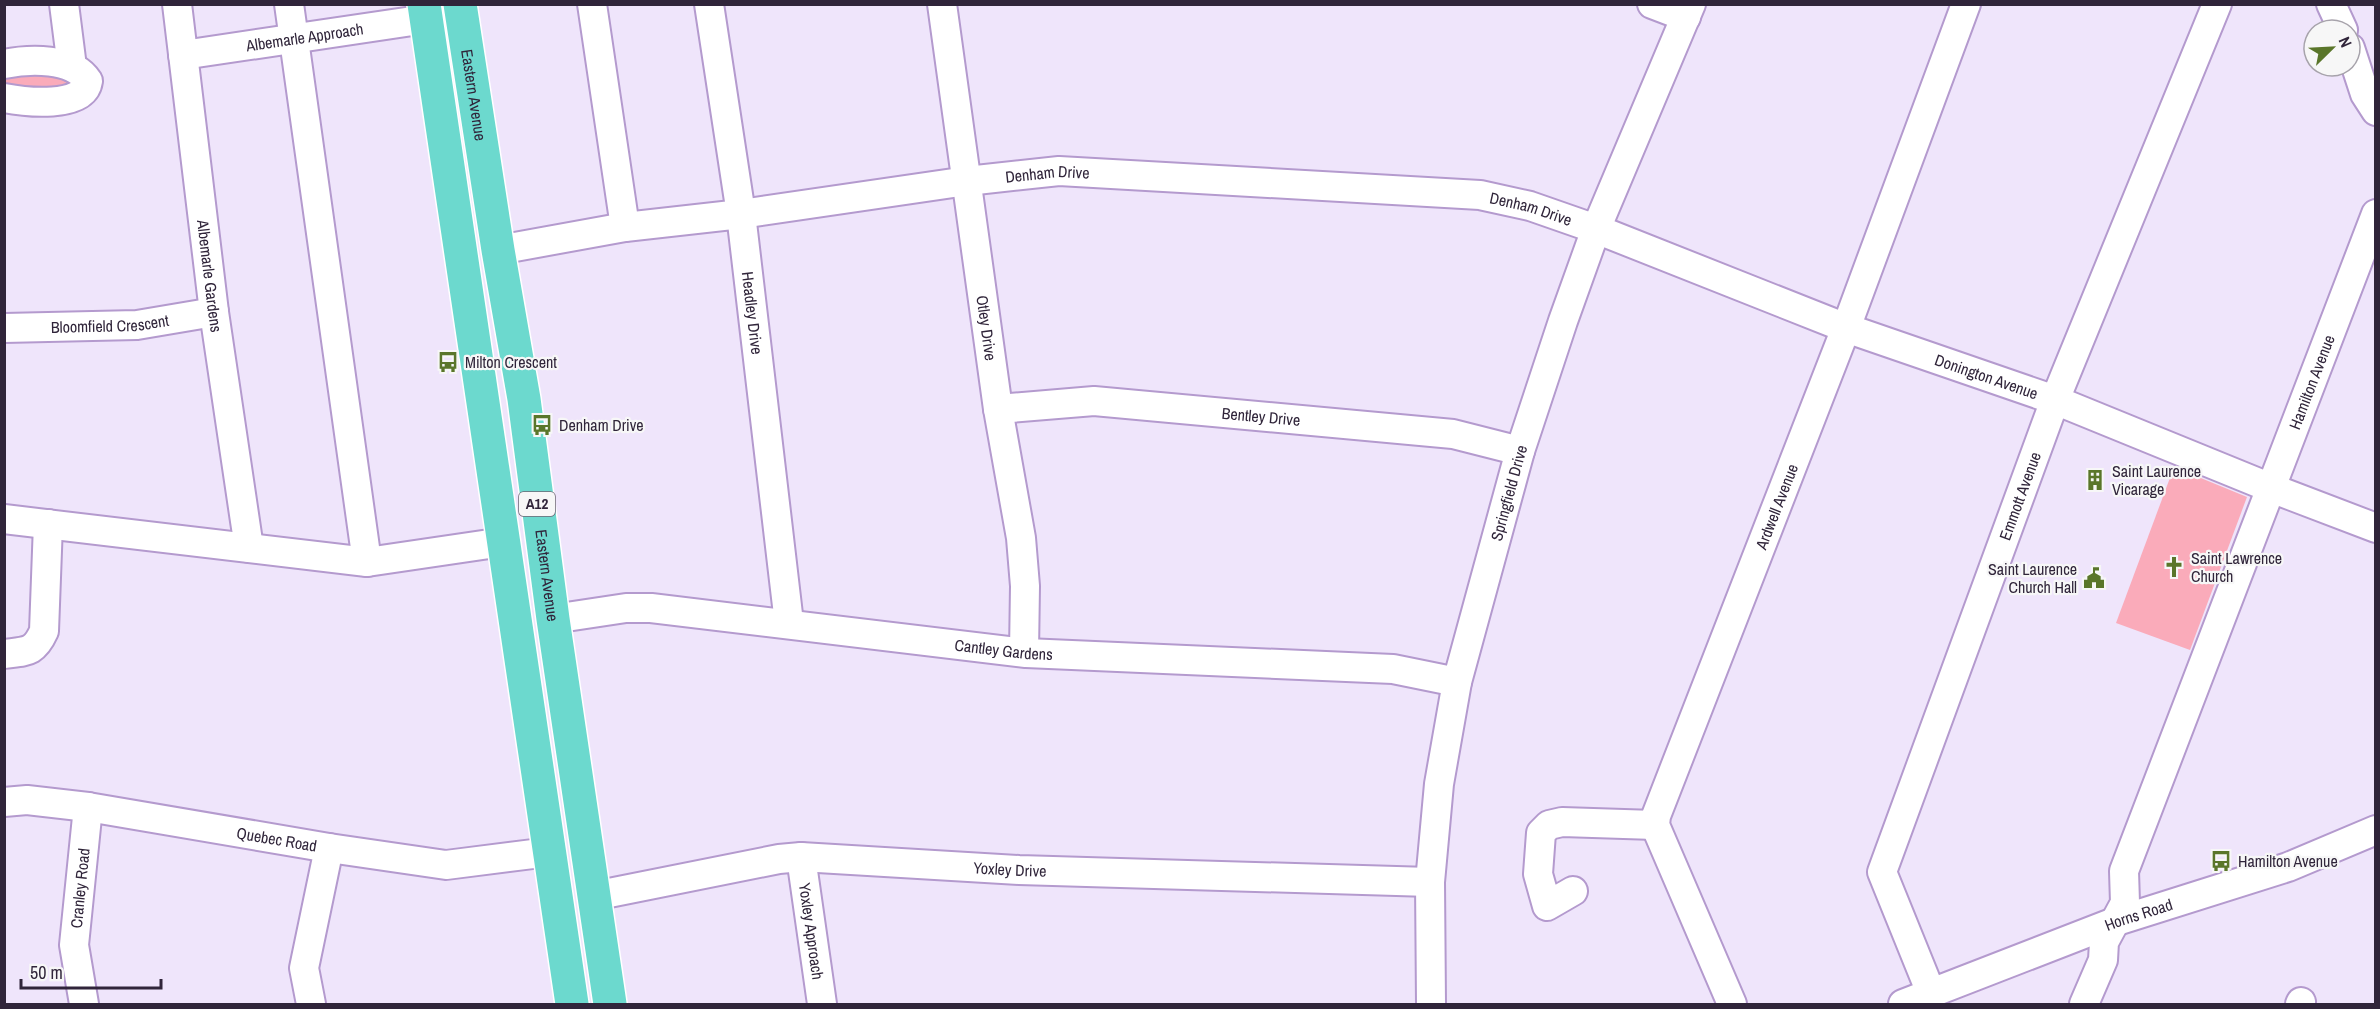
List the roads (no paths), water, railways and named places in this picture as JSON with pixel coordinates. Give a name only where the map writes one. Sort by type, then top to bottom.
[{"type":"highway","name":"Eastern Avenue","points":[[460,4],[498,250],[524,399],[553,619],[610,1005]]},
{"type":"highway","name":"A12","points":[[425,12],[572,1005]]},
{"type":"street","points":[[64,4],[72,67]]},
{"type":"street","name":"Albemarle Gardens","points":[[177,4],[214,312],[249,548]]},
{"type":"street","points":[[289,4],[368,562]]},
{"type":"street","points":[[592,4],[625,227]]},
{"type":"street","name":"Headley Drive","points":[[709,4],[741,214],[789,623]]},
{"type":"street","name":"Otley Drive","points":[[942,4],[998,409],[1021,538],[1025,586],[1024,652]]},
{"type":"street","points":[[1652,4],[1689,11]]},
{"type":"street","name":"Ardwell Avenue","points":[[1655,825],[1656,816],[1846,328],[1966,4]]},
{"type":"street","name":"Emmott Avenue","points":[[1931,993],[1882,872],[2055,400],[2217,4]]},
{"type":"street","points":[[2331,4],[2337,18]]},
{"type":"street","name":"Springfield Drive","points":[[1431,1005],[1430,882],[1439,783],[1457,682],[1520,451],[1596,229],[1689,11]]},
{"type":"street","name":"Albemarle Approach","points":[[183,55],[382,26],[425,12]]},
{"type":"street","points":[[4,64],[31,61],[72,67],[84,75],[88,81],[87,88],[82,94],[54,101],[32,102],[4,98]]},
{"type":"street","points":[[2360,78],[2365,94],[2376,111]]},
{"type":"street","name":"Denham Drive","points":[[498,250],[625,227],[741,214],[967,180],[1059,171],[1480,195],[1530,206],[1596,229]]},
{"type":"street","name":"Hamilton Avenue","points":[[2084,1005],[2103,960],[2104,942],[2125,903],[2124,871],[2375,216]]},
{"type":"street","name":"Donington Avenue","points":[[1596,229],[1846,328],[2055,400],[2376,528]]},
{"type":"street","name":"Bloomfield Crescent","points":[[4,327],[137,325],[214,312]]},
{"type":"street","name":"Bentley Drive","points":[[998,409],[1094,401],[1453,434],[1520,451]]},
{"type":"street","points":[[4,519],[368,562],[503,542]]},
{"type":"street","points":[[4,654],[29,651],[38,644],[44,631],[48,524]]},
{"type":"street","name":"Cantley Gardens","points":[[553,619],[626,608],[651,608],[1024,652],[1393,669],[1457,682]]},
{"type":"street","name":"Quebec Road","points":[[4,802],[27,800],[88,807],[328,848],[446,865],[549,852]]},
{"type":"street","name":"Cranley Road","points":[[84,1005],[74,945],[88,807]]},
{"type":"street","points":[[1573,891],[1547,906],[1538,874],[1540,833],[1549,825],[1562,822],[1655,825],[1732,1005]]},
{"type":"street","name":"Horns Road","points":[[1903,1005],[2117,921],[2288,867],[2376,830]]},
{"type":"street","points":[[310,1005],[304,968],[328,848]]},
{"type":"street","name":"Yoxley Drive","points":[[594,896],[778,859],[801,857],[1019,870],[1430,882]]},
{"type":"street","name":"Yoxley Approach","points":[[801,857],[822,1005]]},
{"type":"place","name":"Milton Crescent","points":[[448,362]]},
{"type":"place","name":"Denham Drive","points":[[542,425]]},
{"type":"place","name":"Saint Laurence Vicarage","points":[[2095,480]]},
{"type":"place","name":"Saint Lawrence Church","points":[[2174,567]]},
{"type":"place","name":"Saint Laurence Church Hall","points":[[2094,578]]},
{"type":"place","name":"Hamilton Avenue","points":[[2221,861]]}]
